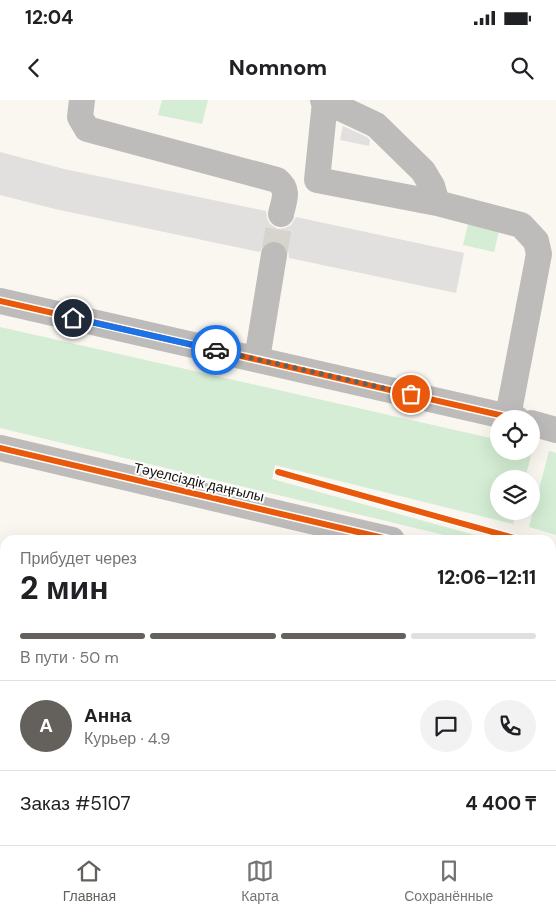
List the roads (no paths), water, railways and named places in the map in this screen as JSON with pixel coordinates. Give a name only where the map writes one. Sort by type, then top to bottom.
[{"type":"street","points":[[82,100],[80,117],[87,128],[277,180],[283,184],[286,193],[281,214]]},
{"type":"street","points":[[437,203],[432,186],[423,170],[376,125],[324,101],[317,180],[437,203],[521,225],[536,240],[539,254],[520,410]]},
{"type":"street","points":[[256,359],[274,255]]},
{"type":"street","points":[[0,301],[490,412]]},
{"type":"street","points":[[540,425],[556,430]]},
{"type":"street","name":"Тәуелсіздік даңғылы","points":[[0,448],[371,535]]},
{"type":"tunnel","points":[[274,255],[281,214]]}]
